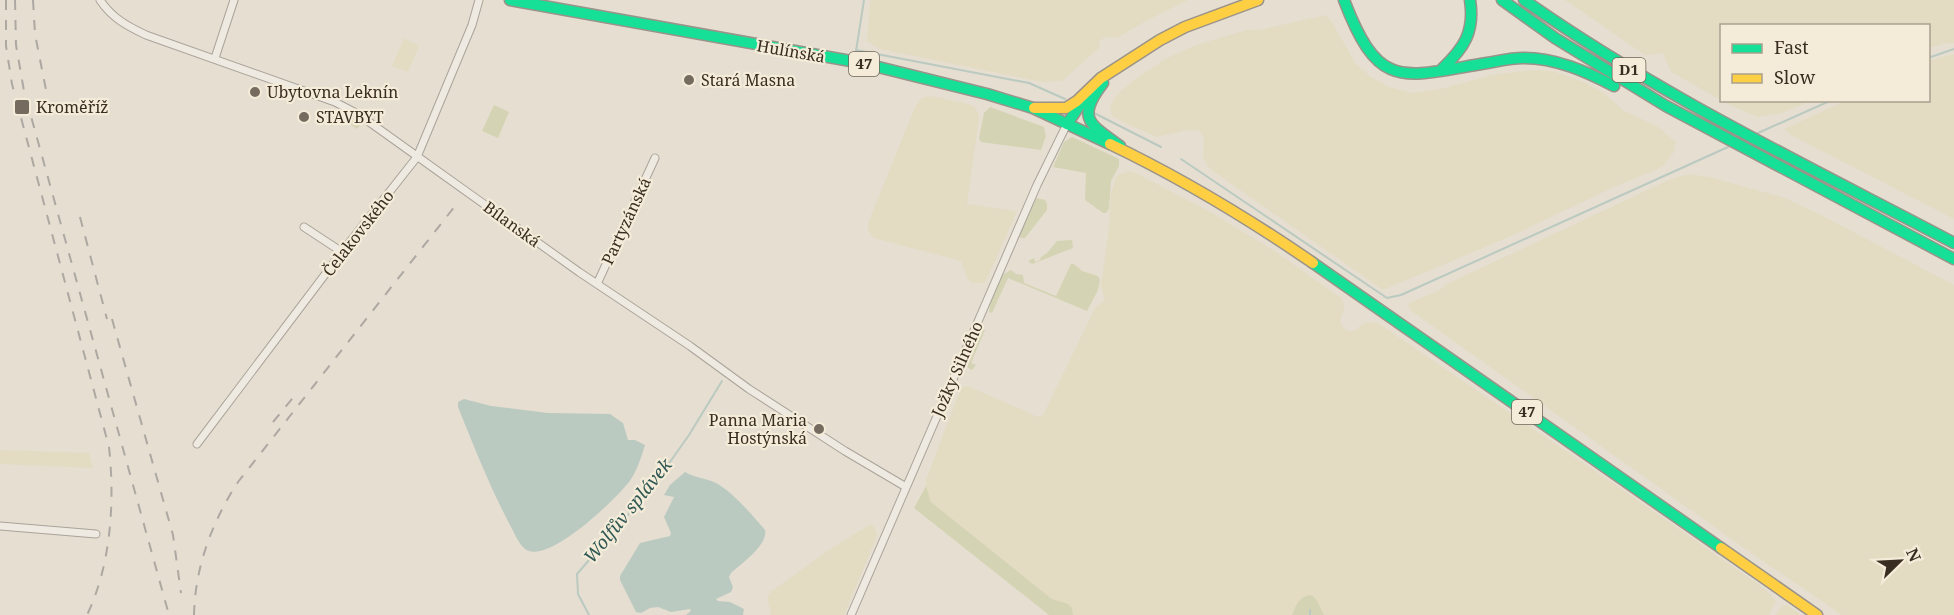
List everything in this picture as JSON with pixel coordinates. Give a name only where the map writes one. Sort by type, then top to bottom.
[{"type":"main road","name":"Hulínská","points":[[510,0],[862,63],[1033,108],[1067,124]]},
{"type":"main road","points":[[1033,108],[1066,108],[1077,101],[1095,83],[1160,40],[1185,27],[1258,0]]},
{"type":"main road","points":[[1344,0],[1362,41],[1376,59],[1396,72],[1421,73],[1521,58],[1558,61],[1576,66],[1654,107],[1671,109]]},
{"type":"main road","points":[[1442,69],[1460,51],[1469,36],[1473,18],[1470,0]]},
{"type":"main road","name":"D1","points":[[1502,0],[1573,51],[1671,109],[1954,259]]},
{"type":"main road","name":"D1","points":[[1524,0],[1625,68],[1954,243]]},
{"type":"main road","points":[[1067,124],[1085,99],[1115,70]]},
{"type":"main road","points":[[1115,70],[1089,100],[1087,114],[1094,126],[1131,154]]},
{"type":"main road","name":"47","points":[[1067,124],[1131,154],[1203,193],[1281,241],[1817,615]]},
{"type":"street","name":"Bílanská","points":[[100,0],[112,16],[122,24],[164,42],[335,102],[358,114],[597,284],[807,427],[906,487]]},
{"type":"street","points":[[215,58],[234,0]]},
{"type":"street","name":"Čelakovského","points":[[197,444],[342,252],[417,158],[479,0]]},
{"type":"street","name":"Jožky Silného","points":[[851,615],[1037,185],[1067,124]]},
{"type":"street","name":"Partyzánská","points":[[597,284],[655,158]]},
{"type":"street","points":[[304,227],[342,252]]},
{"type":"street","points":[[0,526],[96,534]]},
{"type":"shaded area","points":[[870,0],[1188,0],[1117,38],[1105,37],[1100,41],[1099,48],[1062,81],[1043,82],[879,49],[867,41]]},
{"type":"shaded area","points":[[1565,0],[1954,0],[1954,43],[1930,48],[1930,24],[1720,24],[1720,100],[1671,72],[1663,53],[1645,55]]},
{"type":"shaded area","points":[[1326,15],[1356,64],[1371,77],[1389,87],[1412,93],[1444,88],[1492,75],[1539,70],[1556,72],[1586,83],[1605,94],[1623,110],[1658,127],[1676,142],[1674,152],[1664,165],[1656,170],[1616,186],[1509,237],[1383,290],[1213,171],[1203,157],[1204,138],[1199,131],[1188,130],[1157,137],[1129,125],[1113,116],[1111,112],[1110,105],[1118,94],[1134,80],[1165,59],[1196,45],[1247,30],[1259,30]]},
{"type":"shaded area","points":[[404,38],[419,46],[408,72],[392,66]]},
{"type":"shaded area","points":[[1954,54],[1954,219],[1789,134],[1784,129],[1843,102],[1930,102],[1930,61]]},
{"type":"shaded area","points":[[930,96],[969,104],[978,112],[979,119],[967,204],[1017,211],[986,281],[983,283],[972,283],[967,278],[961,261],[874,238],[868,230],[868,223],[915,107],[922,98]]},
{"type":"shaded area","points":[[1724,102],[1809,102],[1782,113],[1757,117]]},
{"type":"shaded area","points":[[1130,171],[1212,213],[1273,250],[1341,298],[1345,306],[1340,321],[1344,329],[1352,332],[1366,322],[1378,323],[1617,486],[1765,589],[1776,601],[1769,615],[1324,615],[1320,606],[1296,604],[1292,615],[1073,615],[1072,608],[1052,599],[931,502],[926,492],[926,480],[961,388],[968,386],[1038,417],[1043,415],[1095,308],[1105,300],[1101,286],[1111,194],[1116,177]]},
{"type":"shaded area","points":[[1691,174],[1785,198],[1954,285],[1954,615],[1842,615],[1754,555],[1410,310],[1408,306],[1411,302],[1440,290],[1447,284],[1673,178]]},
{"type":"shaded area","points":[[464,399],[491,406],[548,413],[610,414],[623,423],[628,440],[635,440],[645,445],[632,478],[610,502],[564,540],[535,552],[525,549],[520,544],[496,496],[458,407],[458,402]]},
{"type":"shaded area","points":[[0,450],[89,453],[93,468],[0,464]]},
{"type":"shaded area","points":[[685,472],[712,481],[729,492],[765,530],[765,536],[758,548],[731,573],[729,577],[733,587],[731,592],[716,599],[730,602],[744,609],[743,615],[686,615],[691,611],[690,609],[671,612],[658,607],[641,613],[636,612],[620,580],[620,576],[640,543],[670,536],[671,533],[664,517],[674,497],[664,495],[670,485]]},
{"type":"shaded area","points":[[869,525],[875,528],[877,536],[844,615],[771,615],[768,595],[773,590]]},
{"type":"shaded area","points":[[1783,605],[1787,605],[1801,615],[1775,615]]},
{"type":"green space","points":[[494,105],[509,112],[498,138],[482,131]]},
{"type":"green space","points":[[990,107],[1044,127],[1046,136],[1041,150],[981,142],[979,138],[984,113]]},
{"type":"green space","points":[[337,111],[361,124],[357,129],[339,117],[331,128]]},
{"type":"green space","points":[[1072,137],[1119,159],[1119,166],[1111,181],[1109,209],[1106,213],[1085,200],[1086,173],[1053,167],[1064,142]]},
{"type":"green space","points":[[1037,198],[1045,200],[1047,210],[1025,238],[1021,238],[1019,235],[1034,200]]},
{"type":"green space","points":[[1072,240],[1073,248],[1032,264],[1028,261],[1034,258],[1035,262],[1040,260],[1057,241]]},
{"type":"green space","points":[[1071,264],[1082,271],[1098,276],[1100,280],[1098,290],[1087,311],[1008,278],[992,313],[989,312],[990,303],[1002,275],[1011,270],[1023,275],[1024,283],[1056,296]]},
{"type":"green space","points":[[982,329],[985,330],[971,363],[976,365],[972,370],[965,362],[975,337]]},
{"type":"green space","points":[[926,486],[931,502],[1052,599],[1068,604],[1072,608],[1073,615],[1049,615],[914,508]]},
{"type":"green space","points":[[1311,595],[1316,599],[1324,615],[1292,615],[1301,599]]},
{"type":"waterway","name":"Wolfův splávek","points":[[856,51],[864,0]]},
{"type":"waterway","points":[[1930,57],[1954,49]]},
{"type":"waterway","points":[[856,50],[1029,83],[1065,99]]},
{"type":"waterway","points":[[1758,133],[1828,102]]},
{"type":"waterway","points":[[1094,113],[1161,147]]},
{"type":"waterway","points":[[1181,159],[1387,298],[1401,295],[1728,147]]},
{"type":"waterway","name":"Wolfův splávek","points":[[589,615],[578,594],[577,574],[653,486],[689,435],[722,381]]},
{"type":"waterway","points":[[1310,610],[1310,615]]},
{"type":"railway","points":[[6,0],[6,46],[12,84],[109,447],[111,468],[109,533],[101,575],[87,615]]},
{"type":"railway","points":[[15,0],[16,45],[24,91],[169,615]]},
{"type":"railway","points":[[33,0],[35,34],[47,95]]},
{"type":"railway","points":[[194,615],[198,580],[207,546],[220,513],[238,482],[459,201]]},
{"type":"railway","points":[[80,217],[107,319]]},
{"type":"railway","points":[[112,319],[173,535],[181,593]]},
{"type":"railway","points":[[273,422],[296,394]]},
{"type":"traffic: fast","points":[[510,0],[862,63],[987,94],[1033,108],[1110,144]]},
{"type":"traffic: fast","points":[[1344,0],[1369,51],[1382,64],[1397,71],[1434,72],[1523,58],[1547,60],[1570,66],[1614,86]]},
{"type":"traffic: fast","points":[[1442,69],[1466,39],[1471,21],[1470,0]]},
{"type":"traffic: fast","points":[[1502,0],[1555,38],[1666,106],[1954,259]]},
{"type":"traffic: fast","points":[[1524,0],[1575,35],[1681,98],[1954,243]]},
{"type":"traffic: fast","points":[[1103,83],[1088,113],[1094,126],[1120,146]]},
{"type":"traffic: fast","points":[[1067,124],[1084,99]]},
{"type":"traffic: fast","points":[[1313,263],[1721,548]]},
{"type":"traffic: slow","points":[[1034,108],[1066,108],[1077,101],[1101,78],[1160,40],[1185,27],[1258,0]]},
{"type":"traffic: slow","points":[[1110,144],[1214,200],[1313,263]]},
{"type":"traffic: slow","points":[[1721,548],[1817,615]]},
{"type":"place","name":"Stará Masna","points":[[689,80]]},
{"type":"place","name":"Ubytovna Leknín","points":[[255,92]]},
{"type":"place","name":"Kroměříž","points":[[22,107]]},
{"type":"place","name":"STAVBYT","points":[[304,117]]},
{"type":"place","name":"Panna Maria Hostýnská","points":[[819,429]]}]
